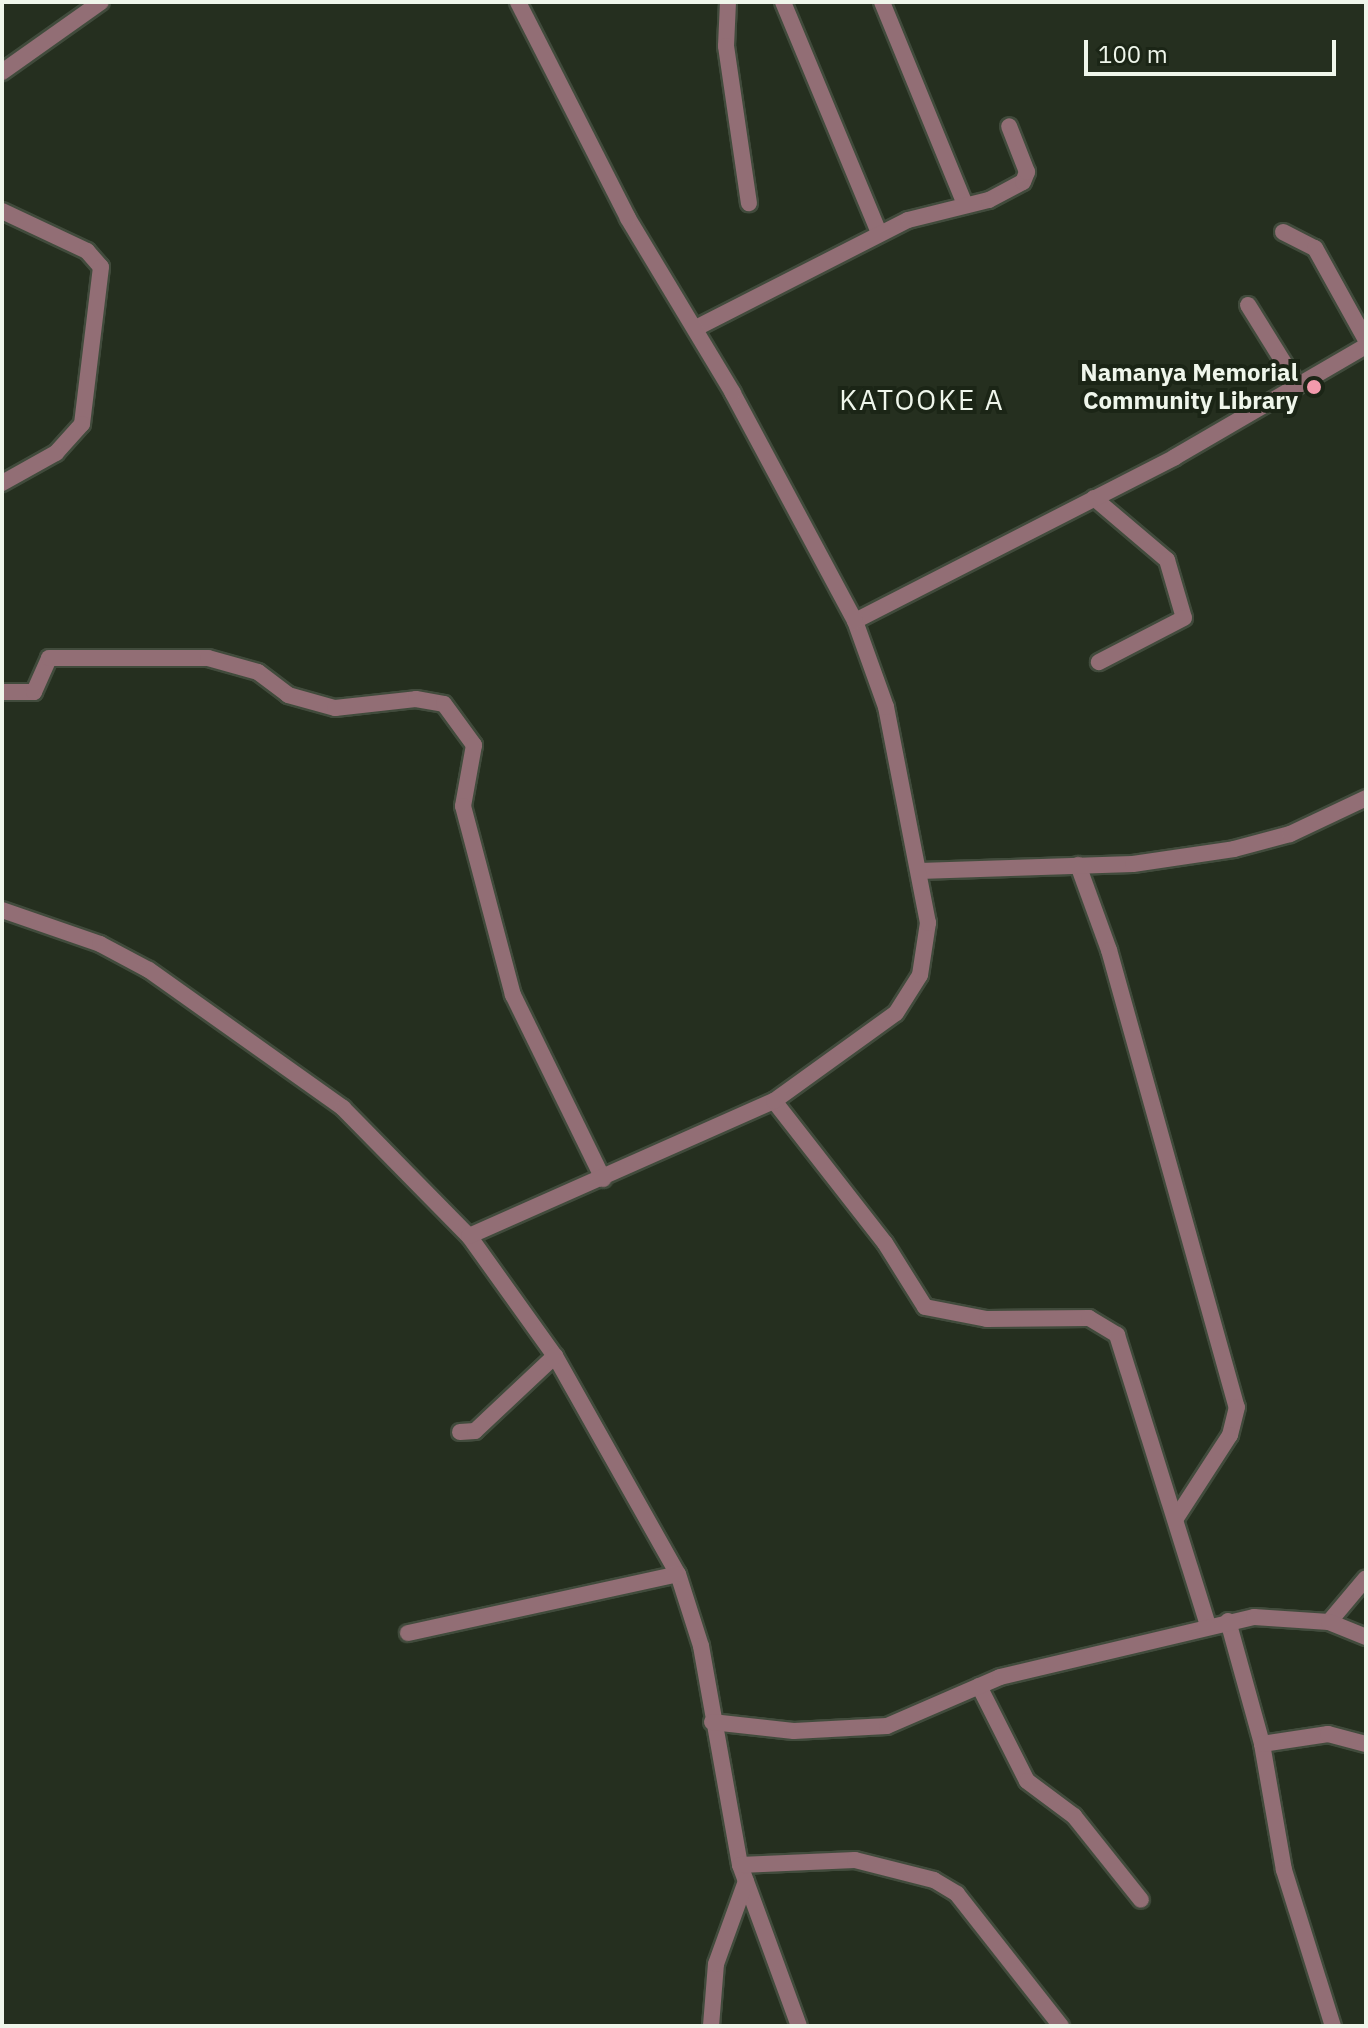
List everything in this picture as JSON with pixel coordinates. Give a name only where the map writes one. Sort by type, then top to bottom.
[{"type":"street","points":[[2,72],[101,2]]},
{"type":"street","points":[[469,1236],[774,1101],[904,1000],[920,975],[928,923],[886,707],[855,621],[696,328],[628,218],[518,2]]},
{"type":"street","points":[[728,2],[726,46],[749,203]]},
{"type":"street","points":[[783,2],[879,233]]},
{"type":"street","points":[[882,2],[965,204]]},
{"type":"street","points":[[696,328],[879,233],[965,204],[1027,178],[1009,126]]},
{"type":"street","points":[[2,211],[87,251],[101,267],[82,424],[56,453],[2,483]]},
{"type":"street","points":[[855,621],[1094,498],[1366,343],[1315,248],[1283,232]]},
{"type":"street","points":[[1248,305],[1297,384]]},
{"type":"street","points":[[1094,498],[1167,560],[1184,618],[1099,662]]},
{"type":"street","points":[[2,692],[34,692],[49,658],[208,658],[258,672],[288,695],[335,708],[416,699],[444,704],[474,745],[463,806],[513,995],[603,1179]]},
{"type":"street","points":[[919,871],[1078,865],[1234,849],[1290,834],[1366,798]]},
{"type":"street","points":[[1078,865],[1109,950],[1237,1407],[1230,1435],[1176,1518]]},
{"type":"street","points":[[2,910],[100,944],[149,970],[343,1108],[469,1236],[555,1356],[678,1574],[701,1646],[712,1722],[743,1873],[799,2026]]},
{"type":"street","points":[[774,1101],[885,1243],[925,1307],[987,1319],[1089,1318],[1117,1335],[1208,1625]]},
{"type":"street","points":[[460,1432],[475,1431],[555,1356]]},
{"type":"street","points":[[408,1633],[678,1574]]},
{"type":"street","points":[[1329,1622],[1366,1578]]},
{"type":"street","points":[[712,1722],[794,1731],[887,1726],[979,1686],[1228,1621],[1329,1622],[1366,1637]]},
{"type":"street","points":[[1228,1621],[1262,1744],[1284,1870],[1333,2026]]},
{"type":"street","points":[[979,1686],[1027,1781],[1074,1816],[1141,1900]]},
{"type":"street","points":[[1262,1744],[1328,1734],[1366,1744]]},
{"type":"street","points":[[743,1873],[855,1860],[934,1880],[957,1894],[1061,2026]]},
{"type":"street","points":[[711,2026],[716,1964],[743,1873]]},
{"type":"place","name":"Namanya Memorial Community Library","points":[[1314,387]]},
{"type":"district","name":"KATOOKE A","points":[[922,400]]}]
